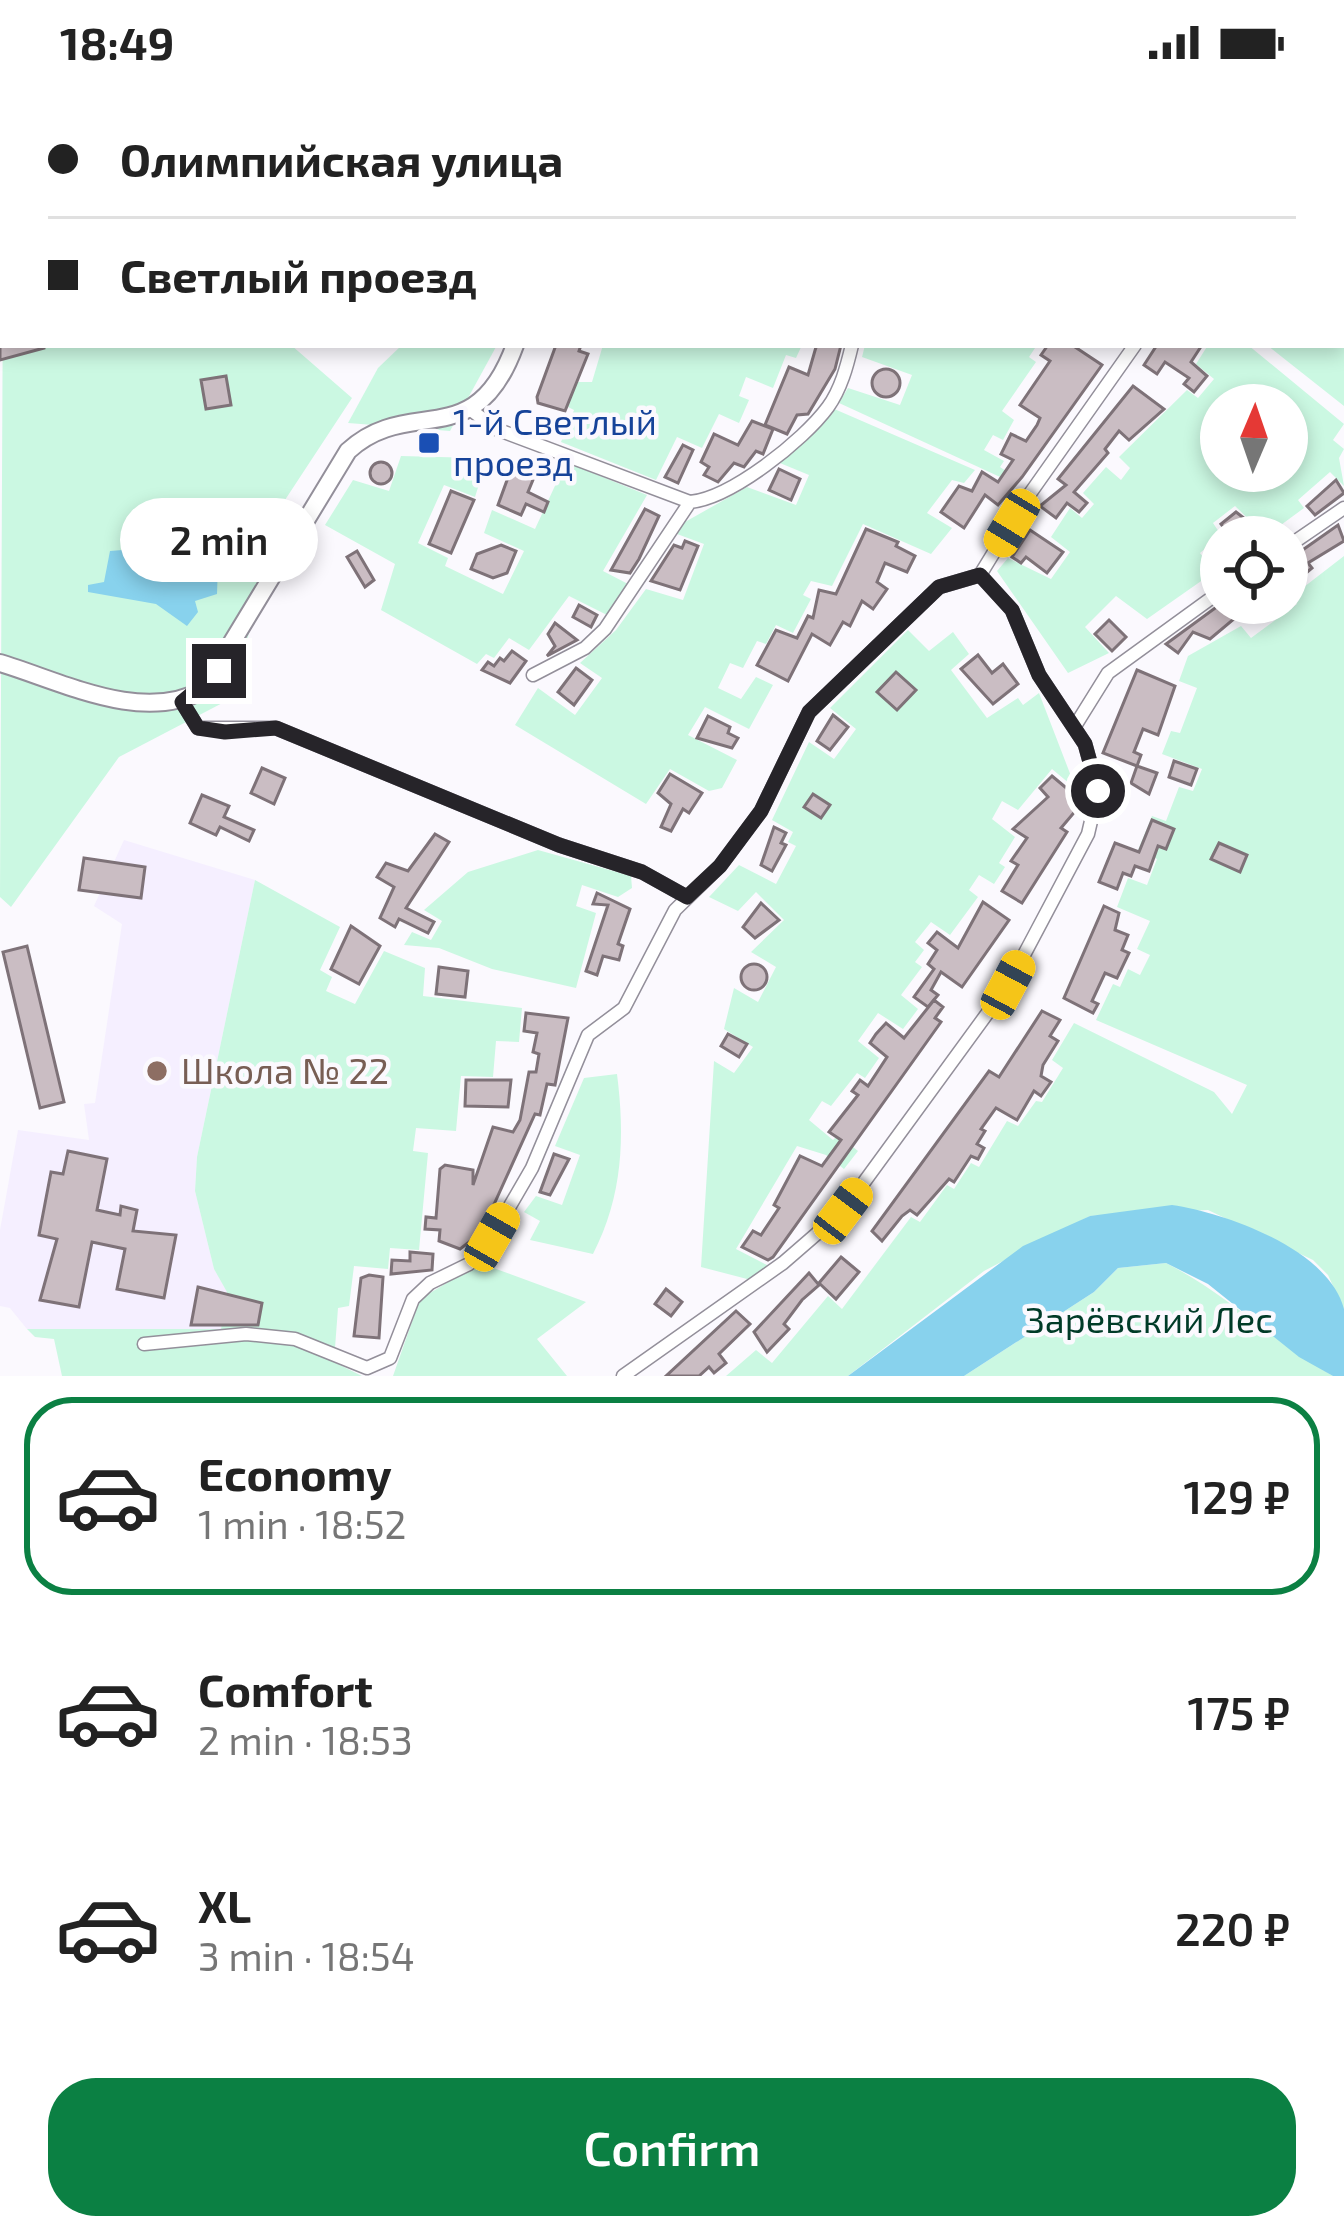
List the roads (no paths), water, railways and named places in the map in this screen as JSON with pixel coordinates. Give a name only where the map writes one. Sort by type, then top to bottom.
[{"type":"street","points":[[0,663],[135,703],[182,702],[219,671],[347,451],[384,429],[443,421],[471,410],[496,385],[514,348]]},
{"type":"street","points":[[471,410],[496,429],[690,502],[713,500],[809,428],[830,404],[851,348]]},
{"type":"street","points":[[144,1344],[246,1334],[295,1339],[367,1368],[390,1358],[413,1299],[430,1283],[469,1264],[492,1237],[532,1168],[588,1035],[624,1008],[675,910],[720,866],[761,811],[809,712],[939,587],[980,575],[1029,495],[1133,348]]},
{"type":"street","points":[[533,675],[585,648],[604,629],[690,502]]},
{"type":"street","points":[[1308,533],[1344,508]]},
{"type":"street","points":[[623,1376],[823,1233],[988,1015],[1088,834],[1098,791],[1076,726],[1039,675],[1012,610],[980,575]]},
{"type":"street","points":[[1076,726],[1108,673],[1200,605]]},
{"type":"street","points":[[182,702],[198,728],[225,732],[276,728],[559,845],[642,872],[687,897]]},
{"type":"water","points":[[168,537],[218,564],[217,594],[195,601],[198,612],[187,626],[156,604],[88,592],[88,585],[104,582],[110,551],[160,547]]},
{"type":"water","points":[[1172,1205],[1247,1226],[1319,1269],[1344,1309],[1344,1376],[1333,1376],[1299,1357],[1208,1284],[1166,1263],[1118,1268],[1094,1292],[964,1376],[848,1376],[1023,1246],[1090,1216]]},
{"type":"place","name":"1-й Светлый проезд","points":[[429,443]]},
{"type":"place","name":"Школа № 22","points":[[157,1071]]},
{"type":"park label","name":"Зарёвский Лес","points":[[1149,1320]]}]
